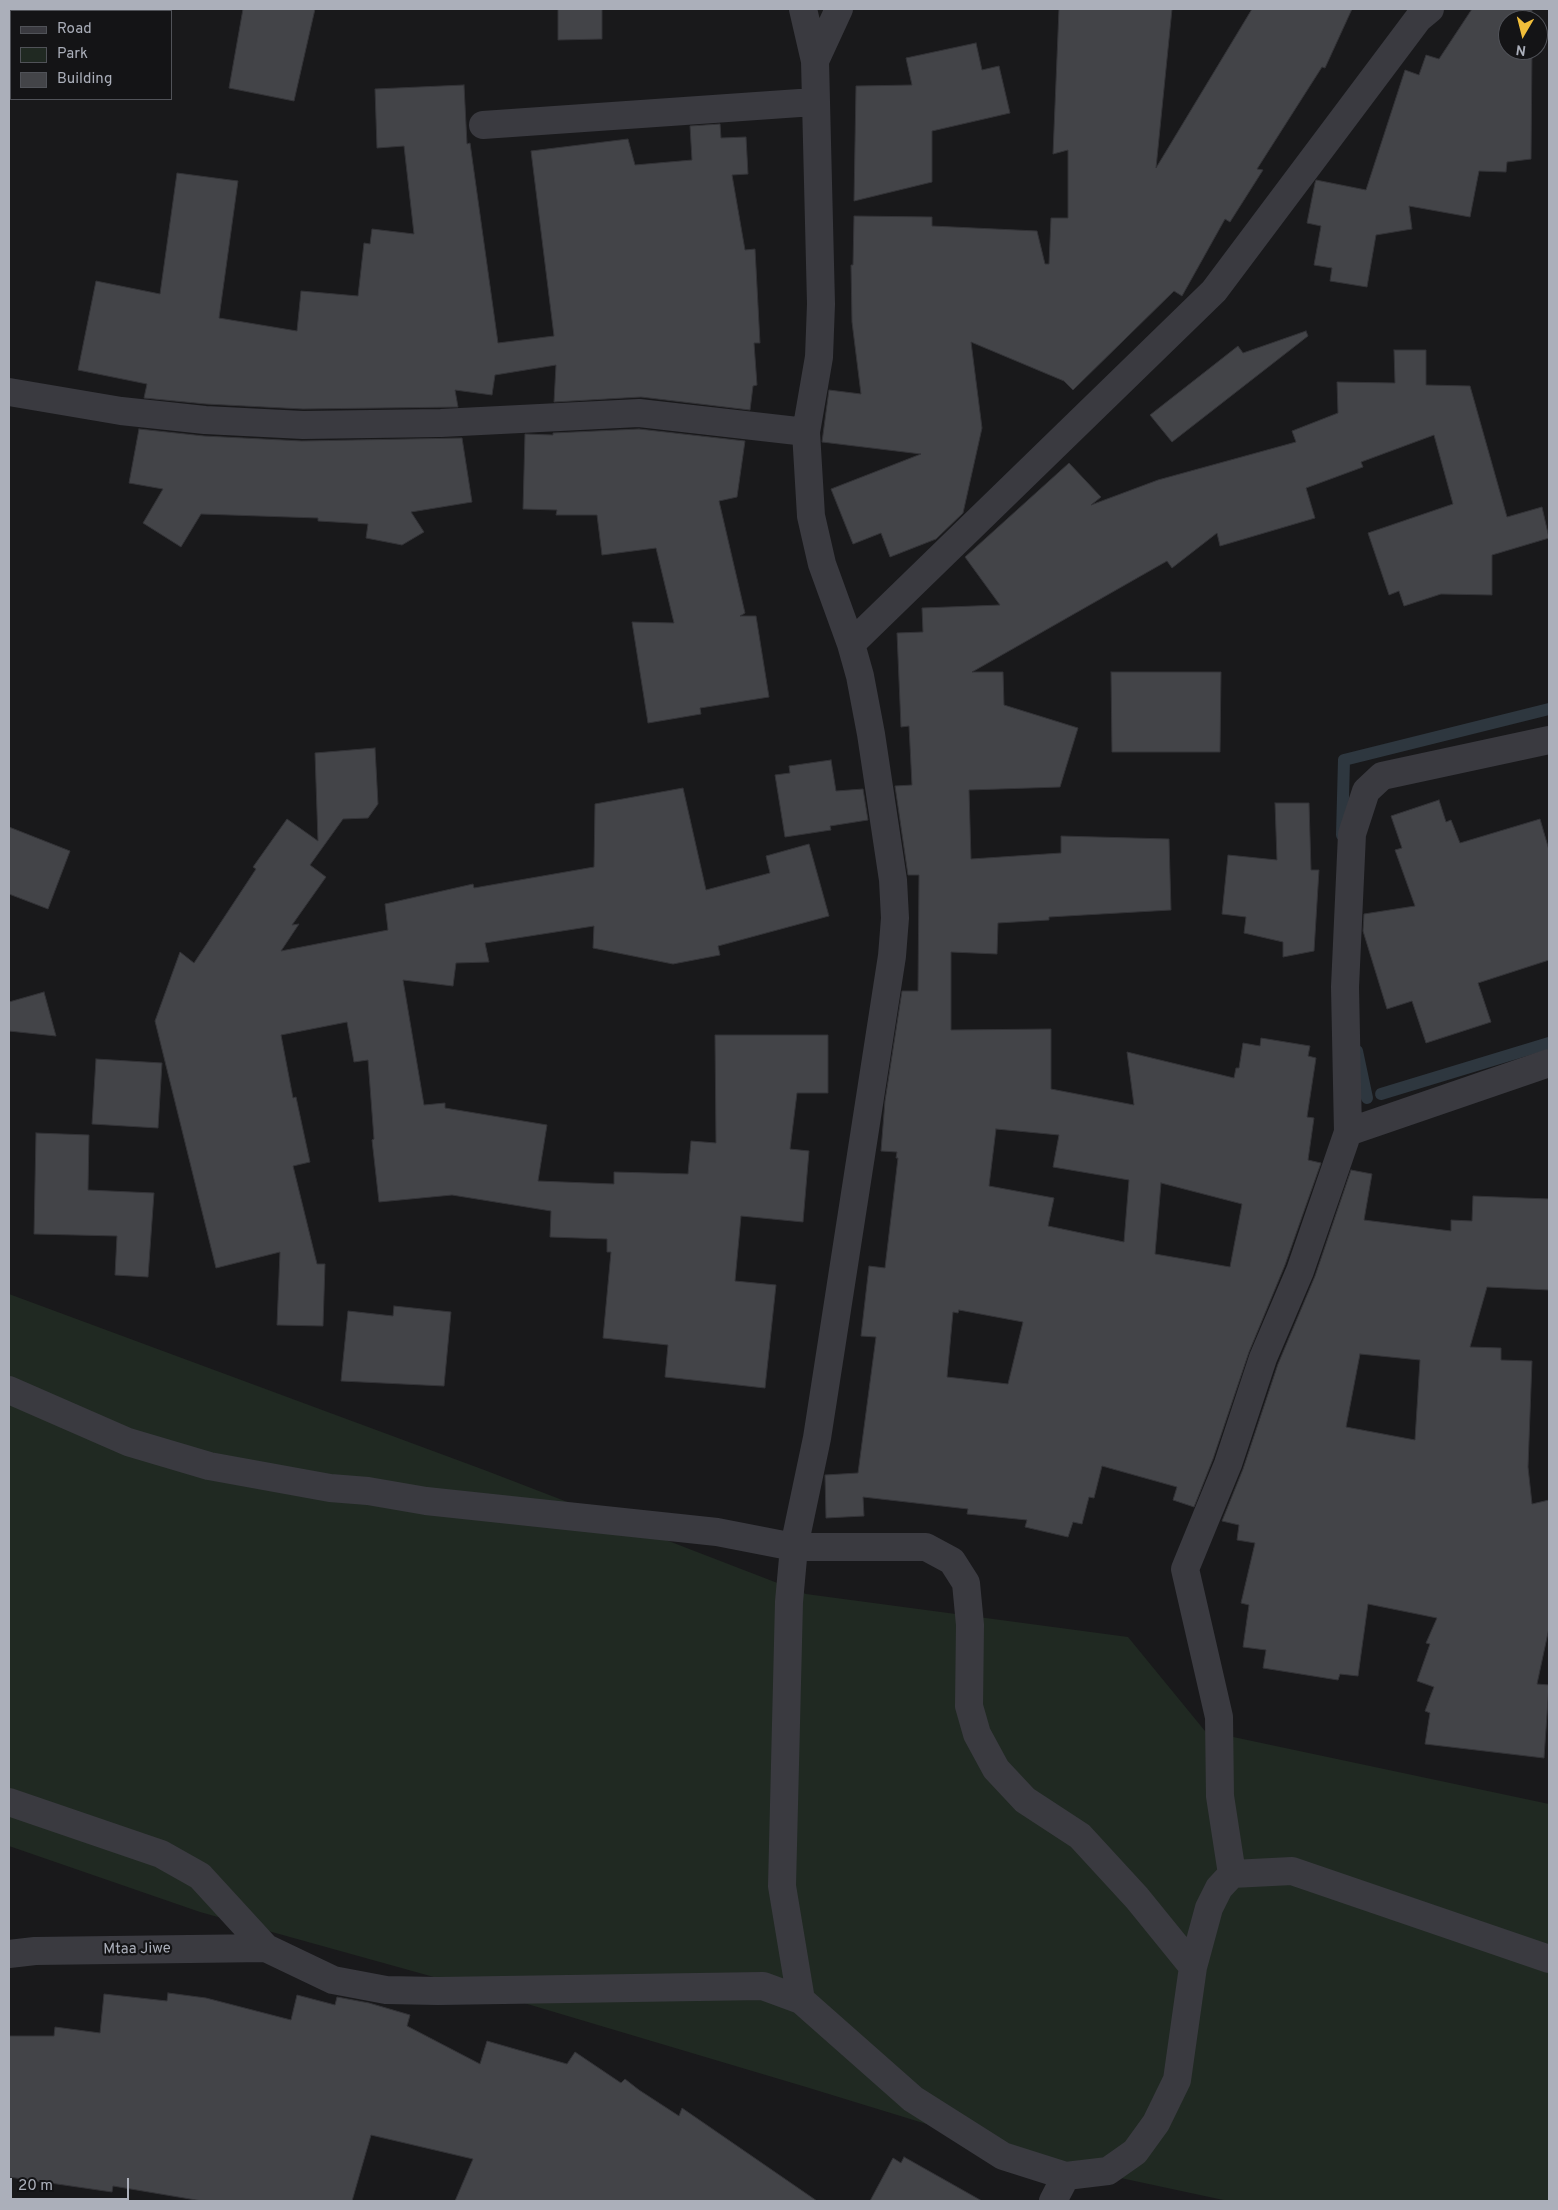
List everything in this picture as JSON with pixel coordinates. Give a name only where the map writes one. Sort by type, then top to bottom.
[{"type":"street","points":[[801,2000],[782,1886],[789,1602],[794,1547],[817,1438],[892,956],[894,918],[893,880],[871,734],[860,676],[851,644],[822,564],[811,516],[806,432],[819,358],[821,304],[814,102],[815,61],[802,9]]},
{"type":"street","points":[[815,61],[839,9]]},
{"type":"street","points":[[851,644],[1214,291],[1418,19],[1430,9]]},
{"type":"street","points":[[483,125],[814,102]]},
{"type":"street","points":[[9,392],[120,411],[204,420],[303,426],[441,423],[639,413],[806,432]]},
{"type":"street","points":[[1232,1874],[1220,1796],[1219,1717],[1185,1569],[1228,1464],[1263,1358],[1300,1271],[1348,1132],[1345,987],[1352,834],[1366,791],[1382,776],[1549,740]]},
{"type":"street","points":[[1348,1132],[1549,1063]]},
{"type":"street","points":[[9,1390],[128,1442],[209,1466],[330,1488],[368,1491],[426,1501],[717,1532],[794,1547],[926,1547],[952,1561],[966,1583],[970,1625],[969,1706],[977,1734],[996,1769],[1025,1800],[1080,1836],[1137,1898],[1193,1968]]},
{"type":"street","points":[[9,1802],[161,1854],[200,1876],[266,1948],[333,1980],[386,1990],[763,1986],[801,2000],[913,2099],[1003,2156],[1066,2176],[1108,2171],[1135,2152],[1156,2123],[1177,2080],[1193,1968],[1209,1908],[1219,1888],[1232,1874],[1292,1872],[1549,1959]]},
{"type":"street","name":"Mtaa Jiwe","points":[[9,1954],[35,1950],[266,1948]]},
{"type":"street","points":[[1053,2201],[1066,2176]]},
{"type":"green space","points":[[9,1294],[487,1471],[806,1594],[1128,1637],[1205,1731],[1549,1804],[1549,2201],[1228,2201],[1060,2165],[477,1989],[200,1912],[9,1846]]},
{"type":"building","points":[[243,9],[315,9],[294,101],[229,88]]},
{"type":"building","points":[[558,9],[602,9],[602,39],[558,40]]},
{"type":"building","points":[[1059,9],[1172,9],[1156,168],[1252,9],[1352,9],[1325,68],[1322,67],[1257,169],[1263,170],[1230,222],[1225,219],[1182,296],[1174,291],[1073,390],[1064,381],[971,342],[982,428],[963,513],[936,539],[890,557],[881,533],[853,544],[831,489],[921,454],[822,442],[829,390],[861,394],[852,322],[851,265],[853,265],[854,216],[932,217],[932,226],[1037,231],[1045,264],[1049,264],[1051,218],[1068,218],[1068,150],[1053,154]]},
{"type":"building","points":[[1472,9],[1532,9],[1498,10],[1498,60],[1532,60],[1531,159],[1507,162],[1506,172],[1479,171],[1470,217],[1409,206],[1412,229],[1376,235],[1367,287],[1330,281],[1332,268],[1314,265],[1321,226],[1307,223],[1316,180],[1366,190],[1405,70],[1419,75],[1426,55],[1439,59]]},
{"type":"building","points":[[976,43],[982,70],[999,66],[1010,113],[932,131],[932,182],[854,201],[856,86],[912,85],[906,58]]},
{"type":"building","points":[[464,85],[467,144],[470,143],[498,343],[554,336],[531,151],[628,139],[635,165],[692,160],[690,126],[720,124],[721,138],[746,137],[748,174],[732,175],[745,250],[755,249],[760,343],[754,343],[757,385],[753,386],[750,410],[641,397],[554,402],[556,365],[495,375],[492,395],[455,390],[458,407],[303,409],[206,404],[144,398],[147,384],[78,370],[96,281],[160,294],[177,173],[238,181],[219,318],[297,331],[301,291],[358,296],[364,243],[370,244],[372,229],[414,234],[404,146],[377,148],[375,89]]},
{"type":"building","points":[[1306,331],[1308,336],[1172,442],[1150,415],[1238,346],[1243,353]]},
{"type":"building","points":[[1394,350],[1426,350],[1426,385],[1470,386],[1507,517],[1542,507],[1549,538],[1492,555],[1492,595],[1441,594],[1404,606],[1399,591],[1389,595],[1368,533],[1453,504],[1434,435],[1361,462],[1363,467],[1306,488],[1315,518],[1220,546],[1217,533],[1172,568],[1167,561],[972,672],[1003,672],[1004,705],[1078,728],[1060,787],[969,790],[971,859],[1061,853],[1061,836],[1169,839],[1171,910],[1049,917],[1049,920],[998,923],[997,954],[951,952],[951,1030],[1051,1029],[1051,1089],[1134,1105],[1127,1052],[1234,1078],[1236,1068],[1239,1068],[1243,1043],[1260,1046],[1261,1038],[1310,1046],[1308,1056],[1316,1058],[1307,1117],[1314,1118],[1308,1160],[1321,1163],[1285,1265],[1249,1352],[1213,1459],[1194,1507],[1173,1500],[1177,1487],[1102,1466],[1094,1498],[1089,1497],[1082,1524],[1073,1522],[1068,1537],[1025,1527],[1027,1520],[967,1514],[968,1509],[863,1497],[864,1516],[826,1518],[825,1475],[858,1473],[876,1337],[861,1336],[869,1266],[885,1268],[898,1158],[896,1158],[897,1152],[881,1151],[885,1101],[902,991],[918,991],[919,875],[908,875],[895,786],[912,785],[909,726],[901,727],[897,633],[923,632],[922,608],[1000,605],[965,557],[1069,463],[1101,497],[1091,505],[1158,480],[1296,442],[1292,431],[1338,413],[1337,382],[1395,383]],"holes":[[[996,1129],[1059,1135],[1053,1167],[1129,1180],[1124,1242],[1048,1226],[1054,1198],[989,1186]],[[1161,1183],[1242,1204],[1230,1267],[1155,1254]],[[959,1310],[1023,1322],[1008,1384],[947,1377],[953,1312],[958,1313]]]},
{"type":"building","points":[[139,429],[204,436],[302,441],[462,438],[472,502],[411,512],[424,532],[402,545],[366,538],[368,524],[318,521],[318,518],[201,514],[181,547],[143,523],[163,489],[129,483]]},
{"type":"building","points":[[639,429],[745,441],[737,497],[719,501],[745,613],[740,616],[756,616],[769,697],[700,708],[701,714],[648,723],[632,622],[674,623],[656,548],[602,555],[597,515],[556,515],[557,510],[523,509],[525,434],[553,435],[553,433]]},
{"type":"building","points":[[1111,672],[1221,672],[1220,752],[1112,752]]},
{"type":"building","points":[[375,748],[378,804],[368,818],[343,819],[310,865],[326,877],[292,925],[299,924],[281,951],[388,930],[385,904],[473,884],[474,888],[594,867],[595,804],[683,788],[706,890],[770,873],[766,856],[809,844],[829,916],[718,946],[720,955],[673,964],[593,948],[594,926],[485,943],[489,962],[456,963],[453,986],[403,980],[424,1105],[445,1103],[445,1108],[547,1125],[538,1181],[614,1184],[614,1172],[688,1174],[691,1141],[716,1143],[715,1035],[828,1035],[828,1093],[797,1093],[790,1149],[809,1151],[803,1222],[741,1216],[735,1281],[776,1285],[765,1388],[665,1377],[668,1345],[603,1338],[611,1252],[607,1252],[607,1239],[550,1237],[551,1211],[452,1195],[379,1202],[372,1140],[374,1139],[368,1060],[354,1062],[347,1022],[281,1035],[293,1098],[296,1097],[310,1162],[293,1166],[317,1264],[325,1264],[323,1326],[277,1325],[280,1252],[216,1268],[155,1021],[180,952],[194,963],[256,869],[253,867],[287,819],[318,841],[315,753]]},
{"type":"building","points":[[831,760],[836,791],[863,789],[868,820],[830,826],[831,830],[785,837],[775,775],[790,773],[789,766]]},
{"type":"building","points":[[1439,800],[1446,822],[1451,820],[1460,843],[1540,819],[1549,850],[1549,960],[1478,983],[1491,1022],[1426,1043],[1412,1001],[1387,1009],[1363,931],[1364,914],[1415,906],[1395,850],[1402,848],[1391,816]]},
{"type":"building","points":[[1275,803],[1309,803],[1311,870],[1319,870],[1314,951],[1283,957],[1283,942],[1244,933],[1246,917],[1222,914],[1228,855],[1277,860]]},
{"type":"building","points":[[9,827],[70,851],[48,909],[9,894]]},
{"type":"building","points":[[44,992],[56,1036],[9,1031],[9,1002]]},
{"type":"building","points":[[96,1059],[162,1063],[158,1128],[92,1124]]},
{"type":"building","points":[[36,1133],[89,1135],[88,1190],[154,1193],[148,1277],[115,1275],[117,1236],[34,1234]]},
{"type":"building","points":[[1351,1170],[1372,1174],[1364,1220],[1451,1231],[1451,1220],[1472,1221],[1473,1196],[1549,1199],[1549,1290],[1487,1287],[1470,1347],[1501,1348],[1501,1360],[1532,1361],[1528,1467],[1532,1504],[1549,1500],[1549,1628],[1537,1684],[1549,1685],[1544,1758],[1425,1744],[1430,1713],[1425,1711],[1434,1687],[1417,1681],[1430,1644],[1426,1643],[1437,1618],[1368,1604],[1358,1676],[1340,1674],[1338,1680],[1263,1668],[1266,1650],[1243,1647],[1249,1605],[1241,1603],[1255,1543],[1237,1540],[1239,1525],[1222,1521],[1243,1469],[1278,1364],[1315,1276]],"holes":[[[1360,1354],[1420,1360],[1415,1440],[1346,1427]]]},
{"type":"building","points":[[394,1306],[451,1312],[444,1386],[341,1381],[348,1311],[393,1316]]},
{"type":"building","points":[[168,1993],[206,1998],[291,2020],[297,1995],[335,2005],[337,1997],[369,2003],[410,2015],[407,2026],[480,2064],[487,2041],[567,2064],[575,2052],[621,2083],[625,2079],[679,2116],[682,2108],[817,2201],[455,2201],[473,2159],[371,2135],[352,2201],[202,2201],[113,2186],[112,2192],[9,2177],[9,2036],[54,2036],[55,2027],[100,2033],[104,1994],[167,2001]]},
{"type":"building","points":[[904,2157],[982,2201],[870,2201],[893,2158],[901,2163]]},
{"type":"waterway","points":[[1342,835],[1344,760],[1549,709]]},
{"type":"waterway","points":[[1381,1094],[1549,1043]]},
{"type":"waterway","points":[[1357,1051],[1367,1098]]}]
